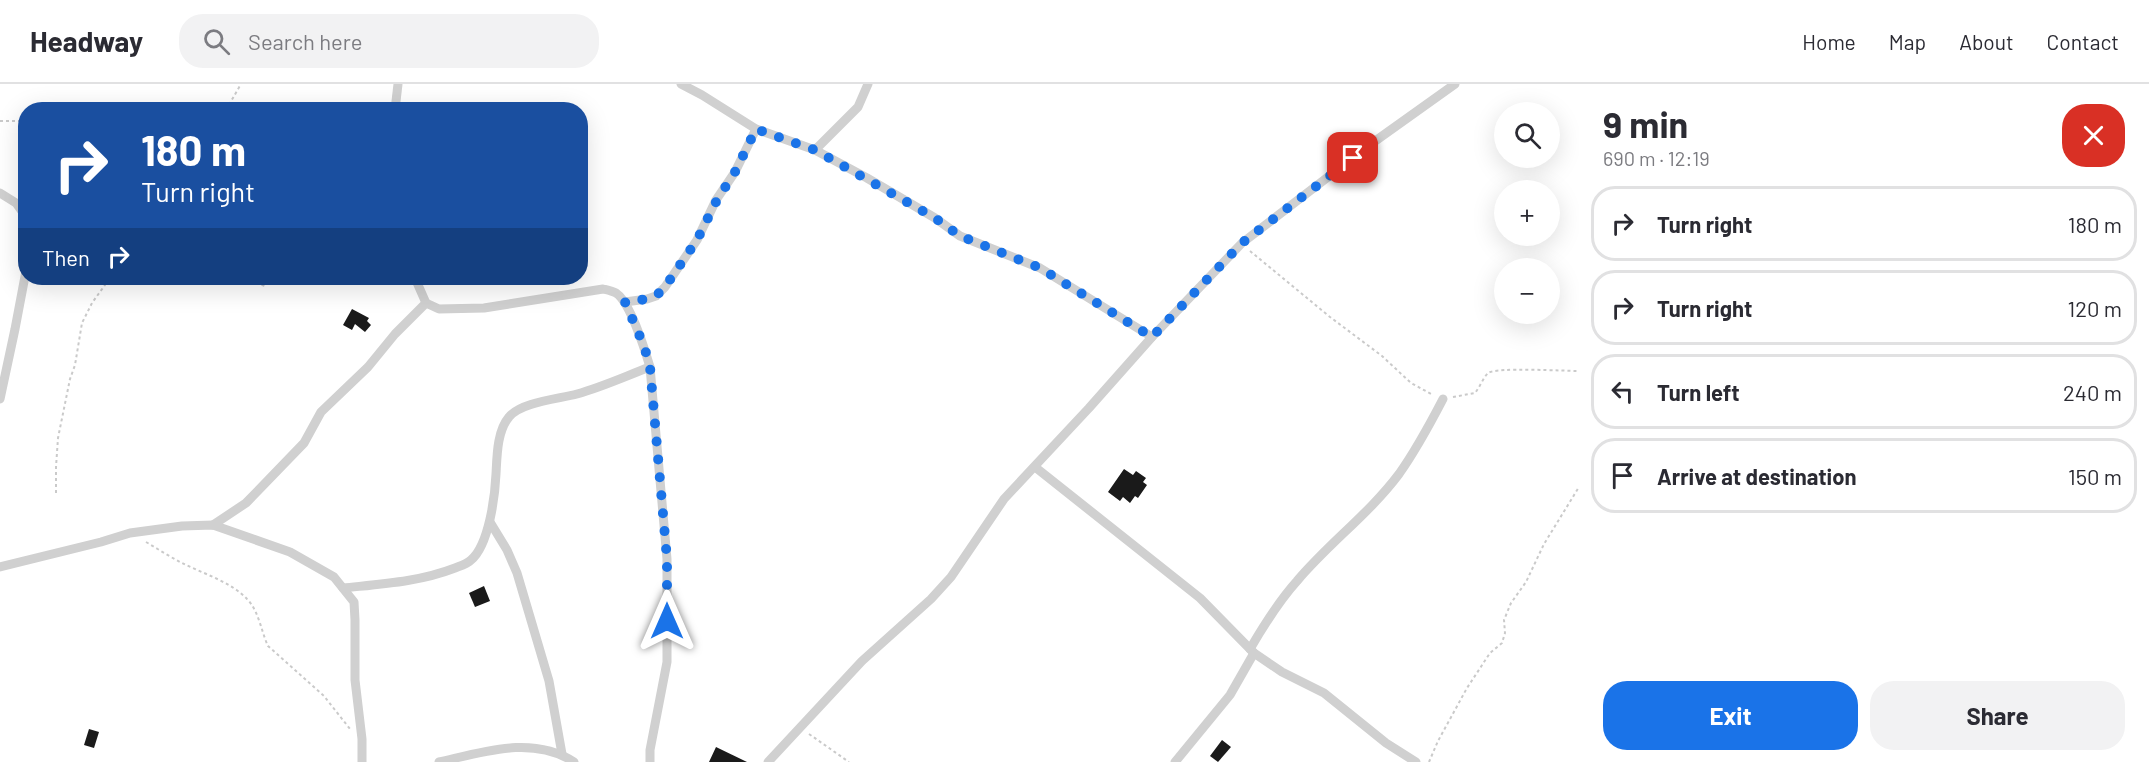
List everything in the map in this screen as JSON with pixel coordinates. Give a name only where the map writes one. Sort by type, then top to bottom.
[{"type":"street","points":[[396,102],[398,84]]},
{"type":"street","points":[[681,84],[756,129],[815,150],[935,218],[960,236],[1040,268],[1152,337]]},
{"type":"street","points":[[815,150],[858,107],[867,84]]},
{"type":"street","points":[[768,762],[862,661],[931,599],[951,577],[1004,499],[1152,337],[1242,243],[1371,144],[1455,84]]},
{"type":"street","points":[[625,302],[656,296],[665,287],[697,240],[756,129]]},
{"type":"street","points":[[0,193],[18,206]]},
{"type":"street","points":[[0,399],[23,285]]},
{"type":"street","points":[[418,285],[426,303],[439,309],[484,308],[603,289],[617,294],[625,302],[644,346],[650,367],[667,559],[667,662],[650,750],[650,762]]},
{"type":"street","points":[[213,525],[246,502],[304,443],[321,412],[368,367],[395,334],[426,303]]},
{"type":"street","points":[[343,588],[397,583],[433,576],[472,560],[490,522],[502,428],[510,416],[525,406],[578,393],[650,367]]},
{"type":"street","points":[[1175,762],[1230,695],[1274,609],[1298,579],[1366,511],[1398,475],[1419,444],[1443,399]]},
{"type":"street","points":[[1035,466],[1200,598],[1252,651],[1282,672],[1324,693],[1386,743],[1416,762]]},
{"type":"street","points":[[490,522],[507,550],[517,573],[549,681],[562,754]]},
{"type":"street","points":[[0,567],[130,533],[182,526],[213,525],[290,552],[334,578],[354,602],[355,680],[362,739],[362,762]]},
{"type":"street","points":[[439,762],[509,748],[538,747],[562,754],[574,762]]},
{"type":"path","points":[[231,102],[241,84]]},
{"type":"path","points":[[0,121],[18,121]]},
{"type":"path","points":[[1242,243],[1263,264],[1382,356],[1411,383],[1428,394],[1443,399],[1475,393],[1487,374],[1492,371],[1507,369],[1579,371]]},
{"type":"path","points":[[56,493],[58,438],[82,323],[105,285]]},
{"type":"path","points":[[263,285],[267,287]]},
{"type":"path","points":[[1430,762],[1438,741],[1467,688],[1490,653],[1502,643],[1505,633],[1504,620],[1511,603],[1526,582],[1544,544],[1579,487]]},
{"type":"path","points":[[130,533],[179,561],[234,588],[248,600],[256,612],[262,635],[268,646],[324,696],[346,726],[362,739]]},
{"type":"path","points":[[799,727],[849,762]]},
{"type":"building","points":[[352,309],[369,318],[367,321],[371,325],[365,332],[355,324],[352,330],[343,325]]},
{"type":"building","points":[[1124,469],[1133,475],[1136,471],[1146,478],[1143,482],[1147,485],[1138,498],[1135,496],[1130,503],[1123,497],[1120,501],[1108,492]]},
{"type":"building","points":[[484,586],[490,601],[475,607],[469,593]]},
{"type":"building","points":[[89,729],[99,732],[94,748],[84,745]]},
{"type":"building","points":[[1222,740],[1231,747],[1218,762],[1210,756]]},
{"type":"building","points":[[716,747],[747,762],[709,762]]},
{"type":"route","points":[[667,621],[667,559],[650,367],[644,346],[625,302],[656,296],[665,287],[697,240],[756,129],[815,150],[935,218],[960,236],[1040,268],[1152,337],[1242,243],[1353,158]]}]
